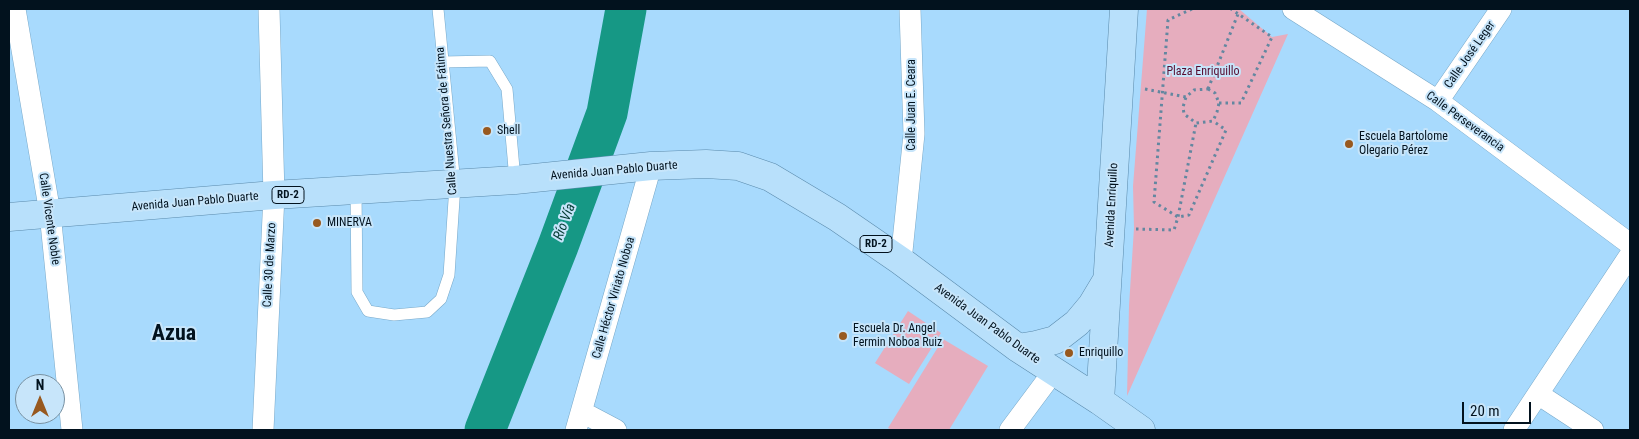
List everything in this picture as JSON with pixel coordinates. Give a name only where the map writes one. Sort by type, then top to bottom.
[{"type":"main road","name":"Avenida Enriquillo","points":[[1100,400],[1124,9]]},
{"type":"main road","name":"Avenida Juan Pablo Duarte","points":[[9,217],[356,190],[455,185],[568,176],[651,166],[706,164],[738,166],[770,177],[837,217],[901,261],[1018,348],[1100,400],[1141,430]]},
{"type":"main road","points":[[1018,348],[1055,340],[1077,323],[1092,305],[1107,279]]},
{"type":"street","name":"Calle Vicente Noble","points":[[14,9],[50,213],[72,430]]},
{"type":"street","name":"Calle 30 de Marzo","points":[[263,430],[274,196],[269,9]]},
{"type":"street","name":"Calle Juan E. Ceara","points":[[901,261],[914,134],[910,9]]},
{"type":"street","name":"Calle Perseverancia","points":[[1293,9],[1438,101],[1630,244]]},
{"type":"street","name":"Calle José Leger","points":[[1438,101],[1502,9]]},
{"type":"street","name":"Calle Héctor Viriato Noboa","points":[[579,421],[651,166]]},
{"type":"street","points":[[1514,430],[1630,255]]},
{"type":"street","points":[[1010,430],[1054,371]]},
{"type":"street","points":[[1538,394],[1593,430]]},
{"type":"street","points":[[579,421],[616,430]]},
{"type":"lane","name":"Calle Nuestra Señora de Fátima","points":[[356,190],[357,292],[368,311],[394,316],[427,312],[440,299],[449,275],[455,185],[438,9]]},
{"type":"lane","points":[[443,62],[490,61],[507,89],[515,180]]},
{"type":"path","points":[[1192,9],[1168,20],[1154,202],[1178,216],[1189,215],[1226,130],[1213,121],[1196,123],[1189,120],[1184,114],[1183,107],[1186,97],[1194,90],[1208,89],[1215,93],[1219,103],[1213,121]]},
{"type":"path","points":[[1219,103],[1241,103],[1272,37],[1231,9]]},
{"type":"path","points":[[1208,89],[1238,14]]},
{"type":"path","points":[[1145,89],[1186,97]]},
{"type":"path","points":[[1134,228],[1174,230],[1196,123]]},
{"type":"green space","name":"Plaza Enriquillo","points":[[1147,9],[1239,9],[1272,37],[1288,34],[1127,396],[1129,306],[1134,228],[1133,186]]},
{"type":"green space","points":[[908,311],[941,333],[909,384],[875,363]]},
{"type":"green space","points":[[943,339],[988,366],[949,430],[892,430],[888,428]]},
{"type":"waterway","name":"Río Vía","points":[[485,430],[558,246],[607,113],[626,9]]},
{"type":"place","name":"Shell","points":[[487,131]]},
{"type":"place","name":"Escuela Bartolome Olegario Pérez","points":[[1349,144]]},
{"type":"place","name":"MINERVA","points":[[317,223]]},
{"type":"place","name":"Escuela Dr. Angel Fermin Noboa Ruiz","points":[[843,336]]},
{"type":"place","name":"Enriquillo","points":[[1069,353]]},
{"type":"district","name":"Azua","points":[[174,334]]}]
